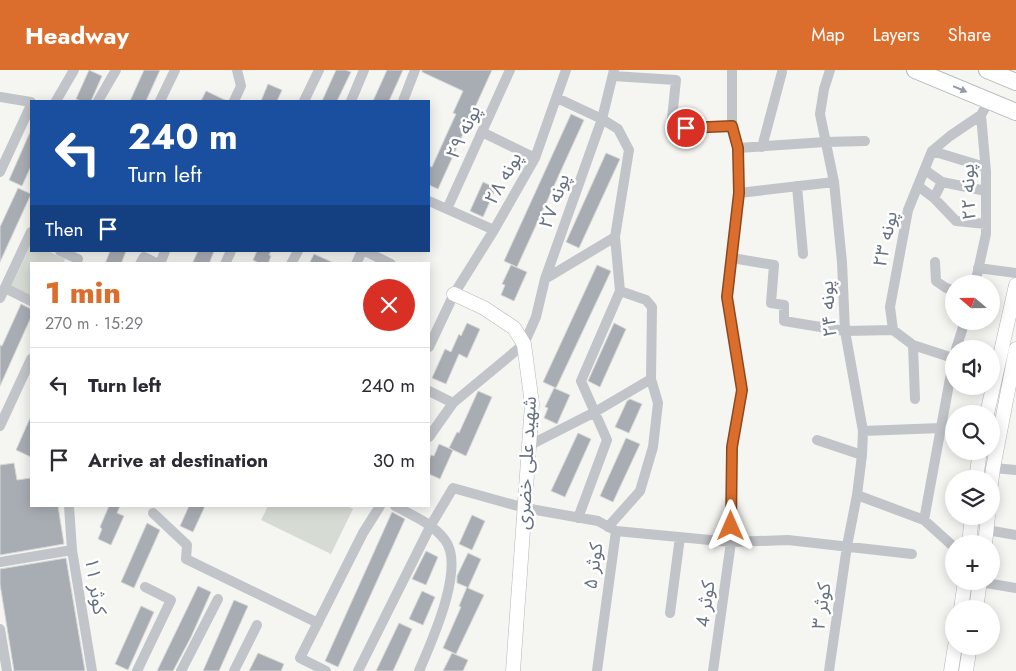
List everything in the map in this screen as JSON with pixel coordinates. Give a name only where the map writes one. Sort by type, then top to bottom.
[{"type":"main road","points":[[915,70],[1016,112]]},
{"type":"main road","points":[[987,70],[1016,82]]},
{"type":"main road","points":[[989,405],[1016,286]]},
{"type":"main road","points":[[454,294],[484,308],[514,328],[524,344]]},
{"type":"main road","name":"شهید علی خضری","points":[[513,671],[532,404],[524,344]]},
{"type":"main road","points":[[993,468],[1010,406],[1016,349]]},
{"type":"main road","points":[[951,671],[954,655]]},
{"type":"main road","points":[[966,671],[969,655]]},
{"type":"street","points":[[57,100],[74,70]]},
{"type":"street","points":[[99,100],[116,70]]},
{"type":"street","points":[[160,100],[175,70]]},
{"type":"street","points":[[235,100],[242,86],[237,70]]},
{"type":"street","points":[[304,100],[319,70]]},
{"type":"street","points":[[351,100],[364,70]]},
{"type":"street","points":[[403,100],[416,70]]},
{"type":"street","name":"پونه ۲۹","points":[[447,209],[510,70]]},
{"type":"street","name":"پونه ۲۸","points":[[430,345],[454,294],[494,230],[535,158],[566,70]]},
{"type":"street","name":"کوثر 4","points":[[713,671],[731,542],[732,447],[742,390],[727,297],[739,193],[738,148],[732,126],[732,70]]},
{"type":"street","name":"پونه ۲۴","points":[[830,70],[824,88],[820,114],[834,182],[842,262],[846,330],[863,431],[857,495],[847,546]]},
{"type":"street","points":[[762,147],[782,72]]},
{"type":"street","points":[[613,73],[676,80],[670,128],[732,126]]},
{"type":"street","name":"پونه ۲۷","points":[[524,344],[536,316],[545,279],[602,119],[613,73]]},
{"type":"street","points":[[0,97],[30,103]]},
{"type":"street","points":[[557,98],[602,119],[618,130],[629,150],[615,237],[620,291],[581,381],[607,440],[578,518]]},
{"type":"street","points":[[932,151],[981,115],[989,101]]},
{"type":"street","points":[[0,172],[30,105]]},
{"type":"street","name":"پونه ۲۲","points":[[977,275],[986,234],[985,167],[981,115]]},
{"type":"street","points":[[482,132],[535,158]]},
{"type":"street","points":[[738,148],[865,141]]},
{"type":"street","points":[[932,151],[985,167]]},
{"type":"street","name":"پونه ۲۳","points":[[893,330],[890,307],[908,210],[932,151]]},
{"type":"street","points":[[925,170],[942,182],[986,192]]},
{"type":"street","points":[[739,193],[834,182]]},
{"type":"street","points":[[934,198],[942,182]]},
{"type":"street","points":[[797,186],[803,254]]},
{"type":"street","points":[[918,186],[934,198],[956,221],[986,224]]},
{"type":"street","points":[[430,201],[494,230]]},
{"type":"street","points":[[0,298],[30,236]]},
{"type":"street","points":[[545,279],[615,237]]},
{"type":"street","points":[[63,252],[78,258]]},
{"type":"street","points":[[365,252],[387,262]]},
{"type":"street","points":[[141,262],[144,257],[155,262]]},
{"type":"street","points":[[732,258],[774,265],[771,303],[784,305],[784,321],[846,330],[893,330],[913,345],[945,355]]},
{"type":"street","points":[[935,262],[936,281],[945,287]]},
{"type":"street","points":[[978,268],[1016,274]]},
{"type":"street","points":[[5,288],[30,300]]},
{"type":"street","points":[[620,291],[646,300],[652,307],[651,379],[658,404],[654,447],[640,491],[612,529],[731,542],[788,540],[912,554]]},
{"type":"street","points":[[430,436],[453,403],[524,344]]},
{"type":"street","points":[[913,345],[914,399]]},
{"type":"street","points":[[0,426],[30,361]]},
{"type":"street","points":[[530,445],[595,412],[651,379]]},
{"type":"street","points":[[430,392],[453,403]]},
{"type":"street","points":[[924,520],[947,395]]},
{"type":"street","points":[[863,431],[941,428]]},
{"type":"street","points":[[817,440],[862,454]]},
{"type":"street","points":[[993,468],[1016,470]]},
{"type":"street","name":"کوثر ۵","points":[[431,525],[454,488],[525,508],[598,521],[612,529],[596,671]]},
{"type":"street","points":[[857,495],[924,520],[945,539]]},
{"type":"street","name":"کوثر ۱۱","points":[[69,507],[72,550],[92,671]]},
{"type":"street","points":[[326,671],[300,658],[363,533],[379,507]]},
{"type":"street","points":[[397,507],[431,525],[447,542],[453,567],[447,597],[434,638],[419,671]]},
{"type":"street","points":[[152,513],[187,544],[186,559],[318,623]]},
{"type":"street","points":[[358,671],[431,525]]},
{"type":"street","points":[[987,530],[1016,535]]},
{"type":"street","points":[[670,614],[680,537]]},
{"type":"street","name":"کوثر ۳","points":[[829,671],[847,546]]},
{"type":"street","points":[[0,562],[72,550]]},
{"type":"street","points":[[1000,585],[1016,588]]},
{"type":"street","points":[[138,671],[171,600],[145,587]]},
{"type":"street","points":[[181,671],[218,599]]},
{"type":"street","points":[[234,671],[257,625]]},
{"type":"street","points":[[0,629],[7,671]]},
{"type":"shaded area","points":[[30,246],[30,252],[50,252],[65,259],[64,262],[30,262],[30,296],[11,287]]},
{"type":"shaded area","points":[[268,507],[349,507],[353,509],[331,554],[261,520]]},
{"type":"building","points":[[89,70],[102,76],[91,100],[76,99]]},
{"type":"building","points":[[144,70],[160,70],[146,100],[130,100]]},
{"type":"building","points":[[336,70],[351,72],[337,100],[322,100]]},
{"type":"building","points":[[387,70],[403,70],[389,100],[373,100]]},
{"type":"building","points":[[422,70],[492,70],[438,189],[430,185],[430,166],[432,167],[456,114],[453,113],[463,91],[422,72]]},
{"type":"building","points":[[268,84],[282,90],[277,100],[261,100]]},
{"type":"building","points":[[206,91],[225,100],[202,100]]},
{"type":"building","points":[[571,114],[584,120],[517,267],[504,261]]},
{"type":"building","points":[[30,132],[30,168],[22,186],[9,180]]},
{"type":"building","points":[[606,153],[620,159],[579,248],[566,242]]},
{"type":"building","points":[[483,182],[496,188],[483,217],[470,211]]},
{"type":"building","points":[[18,188],[30,194],[0,262],[0,227]]},
{"type":"building","points":[[110,252],[126,252],[122,262],[106,262]]},
{"type":"building","points":[[198,252],[214,252],[210,262],[193,262]]},
{"type":"building","points":[[257,252],[270,252],[269,262],[253,260]]},
{"type":"building","points":[[314,254],[332,262],[310,262]]},
{"type":"building","points":[[511,265],[527,272],[514,301],[501,295],[505,285],[502,284]]},
{"type":"building","points":[[597,265],[611,271],[556,388],[543,382]]},
{"type":"building","points":[[21,304],[30,308],[30,319],[0,386],[0,345],[2,346]]},
{"type":"building","points":[[467,323],[480,329],[467,358],[459,354],[446,384],[432,378],[445,349],[451,352],[459,334],[461,336]]},
{"type":"building","points":[[614,323],[626,329],[600,387],[588,381]]},
{"type":"building","points":[[554,388],[570,395],[557,424],[544,418],[548,408],[545,407]]},
{"type":"building","points":[[478,391],[492,397],[466,456],[449,448],[457,432],[459,433]]},
{"type":"building","points":[[630,399],[642,404],[629,433],[615,427],[627,401]]},
{"type":"building","points":[[30,418],[30,457],[16,450]]},
{"type":"building","points":[[578,433],[591,439],[565,497],[551,491]]},
{"type":"building","points":[[626,438],[640,444],[613,502],[600,496]]},
{"type":"building","points":[[439,444],[453,450],[440,479],[430,474],[430,458],[431,455],[434,456]]},
{"type":"building","points":[[14,463],[17,480],[30,478],[30,507],[58,507],[64,544],[0,555],[0,465]]},
{"type":"building","points":[[109,507],[120,507],[117,513],[124,516],[111,545],[98,539],[102,529],[100,527]]},
{"type":"building","points":[[189,507],[205,507],[193,532],[180,526]]},
{"type":"building","points":[[392,512],[405,519],[338,667],[325,661]]},
{"type":"building","points":[[472,515],[485,521],[472,550],[459,544]]},
{"type":"building","points":[[147,523],[160,530],[134,588],[121,582]]},
{"type":"building","points":[[426,551],[438,557],[426,585],[412,579]]},
{"type":"building","points":[[468,553],[481,559],[468,588],[484,595],[456,654],[443,648],[461,607],[459,606],[467,587],[457,583],[457,576]]},
{"type":"building","points":[[66,558],[85,671],[14,671],[0,584],[0,569]]},
{"type":"building","points":[[198,586],[211,592],[191,637],[173,671],[157,671]]},
{"type":"building","points":[[422,591],[435,597],[423,625],[409,619]]},
{"type":"building","points":[[234,600],[248,606],[219,671],[203,671]]},
{"type":"building","points":[[141,606],[154,612],[128,670],[115,664]]},
{"type":"building","points":[[399,623],[412,629],[393,671],[376,671]]},
{"type":"building","points":[[258,653],[284,664],[281,671],[249,671]]},
{"type":"building","points":[[452,653],[468,660],[463,671],[443,671]]},
{"type":"route","points":[[686,128],[732,126],[738,148],[739,193],[727,297],[736,364],[742,390],[732,447],[731,526]]}]
